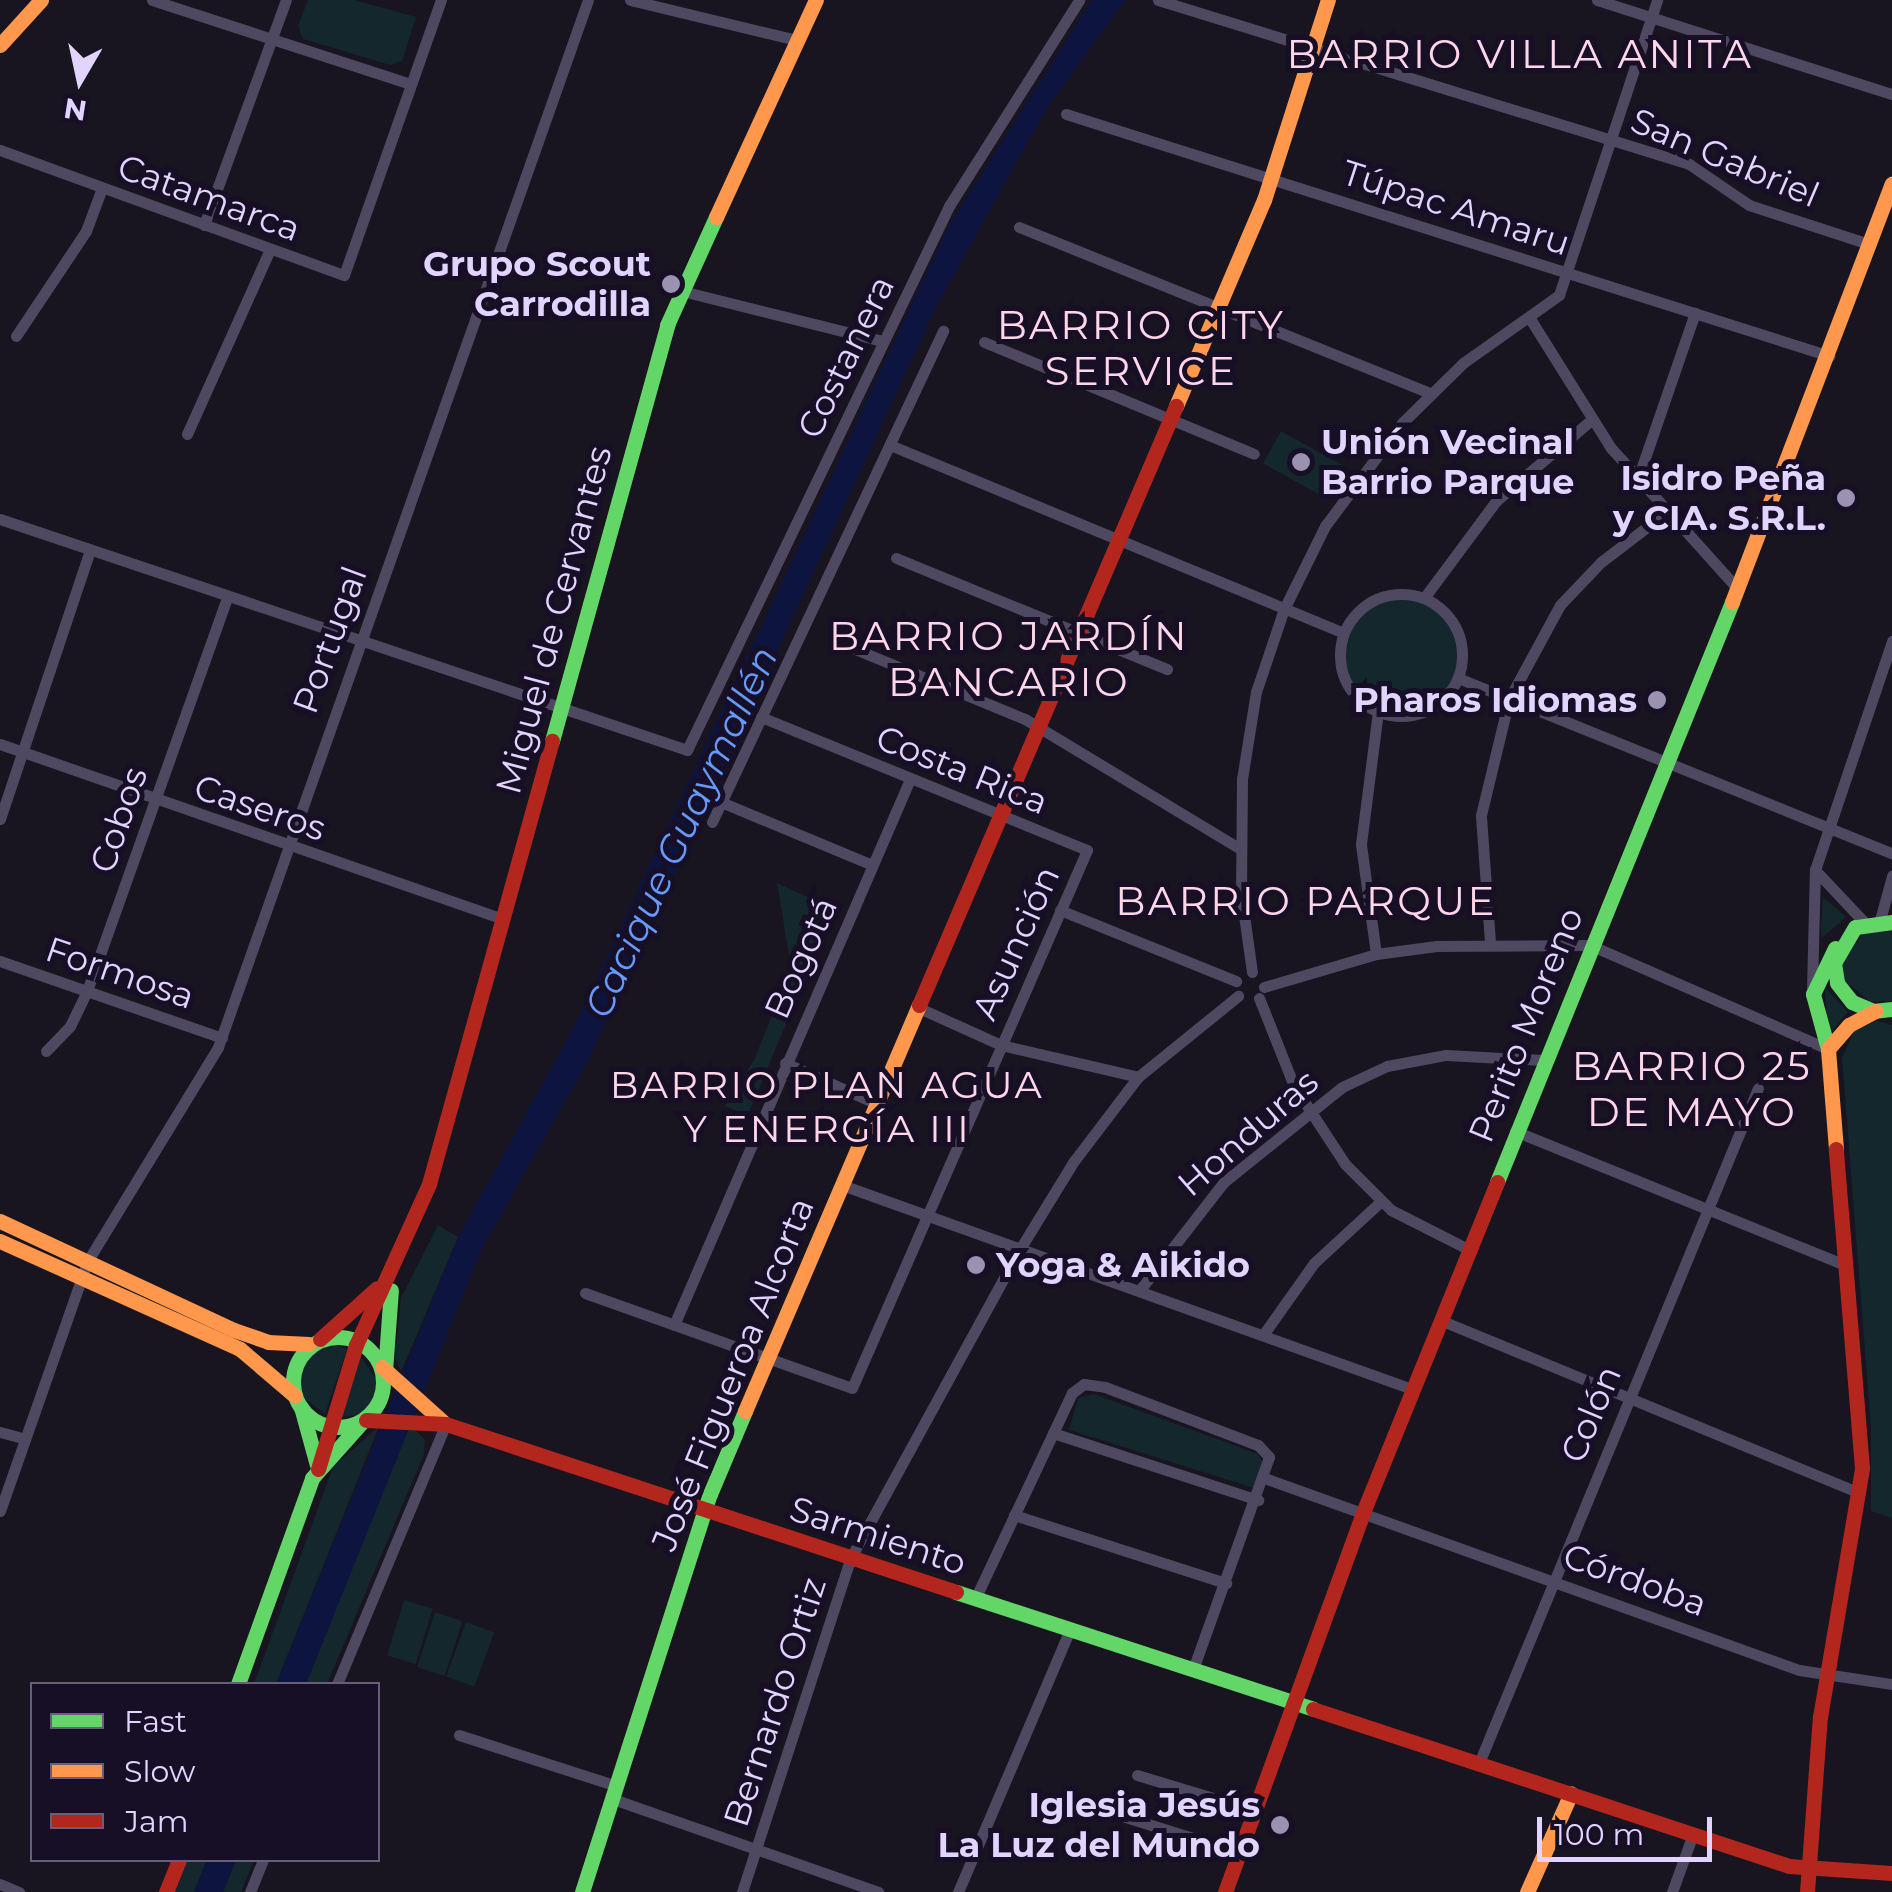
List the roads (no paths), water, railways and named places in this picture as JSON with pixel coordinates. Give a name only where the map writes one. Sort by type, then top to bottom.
[{"type":"main road","points":[[0,45],[40,0]]},
{"type":"main road","name":"Miguel de Cervantes","points":[[248,1682],[309,1526],[329,1423],[356,1345],[394,1272],[429,1184],[559,712],[682,291],[816,0]]},
{"type":"main road","name":"José Figueroa Alcorta","points":[[582,1892],[704,1511],[1041,728],[1271,179],[1328,0]]},
{"type":"main road","name":"Perito Moreno","points":[[1225,1892],[1364,1510],[1543,1060],[1738,589],[1830,356],[1892,184]]},
{"type":"main road","points":[[1807,1892],[1825,1677],[1860,1493],[1828,1049],[1813,994],[1839,944],[1879,922]]},
{"type":"main road","points":[[1839,944],[1837,983],[1852,1002],[1885,1012]]},
{"type":"main road","points":[[1828,1049],[1850,1025],[1885,1012]]},
{"type":"main road","points":[[0,1222],[260,1340],[356,1345],[387,1373],[414,1411]]},
{"type":"main road","points":[[0,1241],[240,1350],[272,1371],[298,1401],[329,1423]]},
{"type":"main road","name":"Miguel de Cervantes","points":[[314,1342],[355,1314],[394,1272]]},
{"type":"main road","name":"Miguel de Cervantes","points":[[239,1682],[318,1469],[370,1420],[379,1406],[387,1373],[394,1272]]},
{"type":"main road","points":[[298,1401],[292,1370],[314,1342]]},
{"type":"main road","name":"Miguel de Cervantes","points":[[298,1401],[318,1469]]},
{"type":"main road","name":"Sarmiento","points":[[329,1423],[414,1411],[704,1511],[1807,1870],[1892,1873]]},
{"type":"main road","points":[[1528,1892],[1570,1793]]},
{"type":"main road","points":[[158,1892],[169,1862]]},
{"type":"main road","points":[[166,1892],[178,1862]]},
{"type":"street","points":[[152,0],[410,84],[441,0]]},
{"type":"street","points":[[204,225],[286,0]]},
{"type":"street","name":"Portugal","points":[[0,1511],[22,1438],[87,1262],[222,1038],[286,847],[588,0]]},
{"type":"street","points":[[630,0],[796,40]]},
{"type":"street","name":"Costanera","points":[[559,712],[687,750],[882,341],[980,152],[1079,0]]},
{"type":"street","name":"San Gabriel","points":[[1158,0],[1181,3],[1688,164],[1749,205],[1869,244]]},
{"type":"street","points":[[1597,0],[1892,94]]},
{"type":"street","points":[[1468,1249],[1380,1202],[1308,1110],[1252,972],[1239,848],[1251,714],[1284,608],[1337,507],[1430,393],[1559,296],[1656,0]]},
{"type":"street","name":"Catamarca","points":[[0,150],[344,276],[410,84]]},
{"type":"street","name":"Túpac Amaru","points":[[1066,114],[1830,356]]},
{"type":"street","points":[[16,336],[86,232],[102,188]]},
{"type":"street","points":[[1019,227],[1430,393]]},
{"type":"street","points":[[187,434],[200,417],[270,249]]},
{"type":"street","points":[[682,291],[882,341]]},
{"type":"street","points":[[1636,481],[1695,313]]},
{"type":"street","points":[[1529,317],[1590,421],[1636,481],[1738,589]]},
{"type":"street","points":[[712,822],[943,330]]},
{"type":"street","points":[[984,342],[1254,454]]},
{"type":"street","points":[[1424,598],[1496,500],[1590,421]]},
{"type":"street","points":[[890,444],[1343,633]]},
{"type":"street","points":[[1490,942],[1481,815],[1510,698],[1560,605],[1601,562],[1664,514]]},
{"type":"street","points":[[0,519],[559,712]]},
{"type":"street","points":[[0,819],[18,751],[90,550]]},
{"type":"street","points":[[896,558],[1167,669]]},
{"type":"street","points":[[1385,595],[1424,598],[1440,608],[1461,640],[1458,678],[1434,707],[1397,716],[1378,712],[1344,680],[1343,633],[1352,616],[1385,595]]},
{"type":"street","name":"Cobos","points":[[46,1052],[70,1026],[87,991],[226,598]]},
{"type":"street","points":[[1813,994],[1809,938],[1815,870],[1892,642]]},
{"type":"street","points":[[855,649],[1041,728],[1239,848]]},
{"type":"street","points":[[1458,678],[1892,853]]},
{"type":"street","points":[[1376,954],[1361,844],[1378,712]]},
{"type":"street","name":"Costa Rica","points":[[761,718],[1086,850]]},
{"type":"street","name":"Caseros","points":[[0,744],[286,847],[503,919]]},
{"type":"street","name":"Bogotá","points":[[674,1325],[910,779]]},
{"type":"street","points":[[721,802],[872,864]]},
{"type":"street","name":"Asunción","points":[[766,1362],[852,1388],[1086,850]]},
{"type":"street","points":[[1815,870],[1879,922],[1892,876]]},
{"type":"street","points":[[1060,910],[1236,981]]},
{"type":"street","points":[[1236,981],[1238,996],[1376,954],[1490,942],[1590,945],[1828,1049]]},
{"type":"street","name":"Formosa","points":[[0,960],[222,1038]]},
{"type":"street","points":[[1236,981],[1252,972]]},
{"type":"street","name":"Bernardo Ortiz","points":[[742,1892],[850,1558],[1020,1249],[1074,1161],[1138,1078],[1238,996]]},
{"type":"street","points":[[919,1008],[1002,1044],[1138,1078]]},
{"type":"street","name":"Honduras","points":[[1138,1291],[1204,1202],[1308,1110],[1355,1079],[1418,1058],[1472,1053],[1543,1060]]},
{"type":"street","points":[[785,1063],[877,1104]]},
{"type":"street","name":"Colón","points":[[1478,1763],[1758,1088]]},
{"type":"street","points":[[1515,1131],[1844,1264]]},
{"type":"street","points":[[842,1185],[1412,1389]]},
{"type":"street","points":[[1263,1335],[1314,1263],[1380,1202]]},
{"type":"street","points":[[585,1293],[766,1362]]},
{"type":"street","points":[[1440,1320],[1860,1493]]},
{"type":"street","points":[[976,1599],[1054,1434],[1084,1384],[1258,1445],[1270,1457],[1267,1478],[1193,1669]]},
{"type":"street","points":[[338,1682],[446,1424]]},
{"type":"street","points":[[0,1432],[22,1438]]},
{"type":"street","points":[[1054,1434],[1258,1500]]},
{"type":"street","name":"Córdoba","points":[[1267,1478],[1825,1677],[1892,1684]]},
{"type":"street","points":[[1014,1516],[1226,1583]]},
{"type":"street","points":[[958,1892],[1070,1630]]},
{"type":"street","points":[[459,1735],[878,1892]]},
{"type":"street","points":[[1137,1775],[1253,1810]]},
{"type":"street","points":[[1090,1806],[1238,1852]]},
{"type":"street","points":[[1672,1892],[1693,1834]]},
{"type":"street","points":[[250,1892],[262,1862]]},
{"type":"street","points":[[0,1884],[19,1892]]},
{"type":"water","name":"Cacique Guaymallén","points":[[1092,0],[1125,0],[1045,111],[935,309],[588,1061],[482,1248],[307,1682],[277,1682],[458,1237],[575,1025],[948,227]]},
{"type":"water","points":[[206,1862],[235,1862],[223,1892],[194,1892]]},
{"type":"place","name":"Grupo Scout Carrodilla","points":[[671,284]]},
{"type":"place","name":"Unión Vecinal Barrio Parque","points":[[1301,462]]},
{"type":"place","name":"Isidro Peña y CIA. S.R.L.","points":[[1846,498]]},
{"type":"place","name":"Pharos Idiomas","points":[[1657,700]]},
{"type":"place","name":"Yoga & Aikido","points":[[976,1265]]},
{"type":"place","name":"Iglesia Jesús La Luz del Mundo","points":[[1280,1825]]},
{"type":"district","name":"BARRIO VILLA ANITA","points":[[1520,54]]},
{"type":"district","name":"BARRIO CITY SERVICE","points":[[1141,348]]},
{"type":"district","name":"BARRIO JARDÍN BANCARIO","points":[[1009,659]]},
{"type":"district","name":"BARRIO PARQUE","points":[[1306,901]]},
{"type":"district","name":"BARRIO 25 DE MAYO","points":[[1692,1089]]},
{"type":"district","name":"BARRIO PLAN AGUA Y ENERGÍA III","points":[[827,1107]]}]
